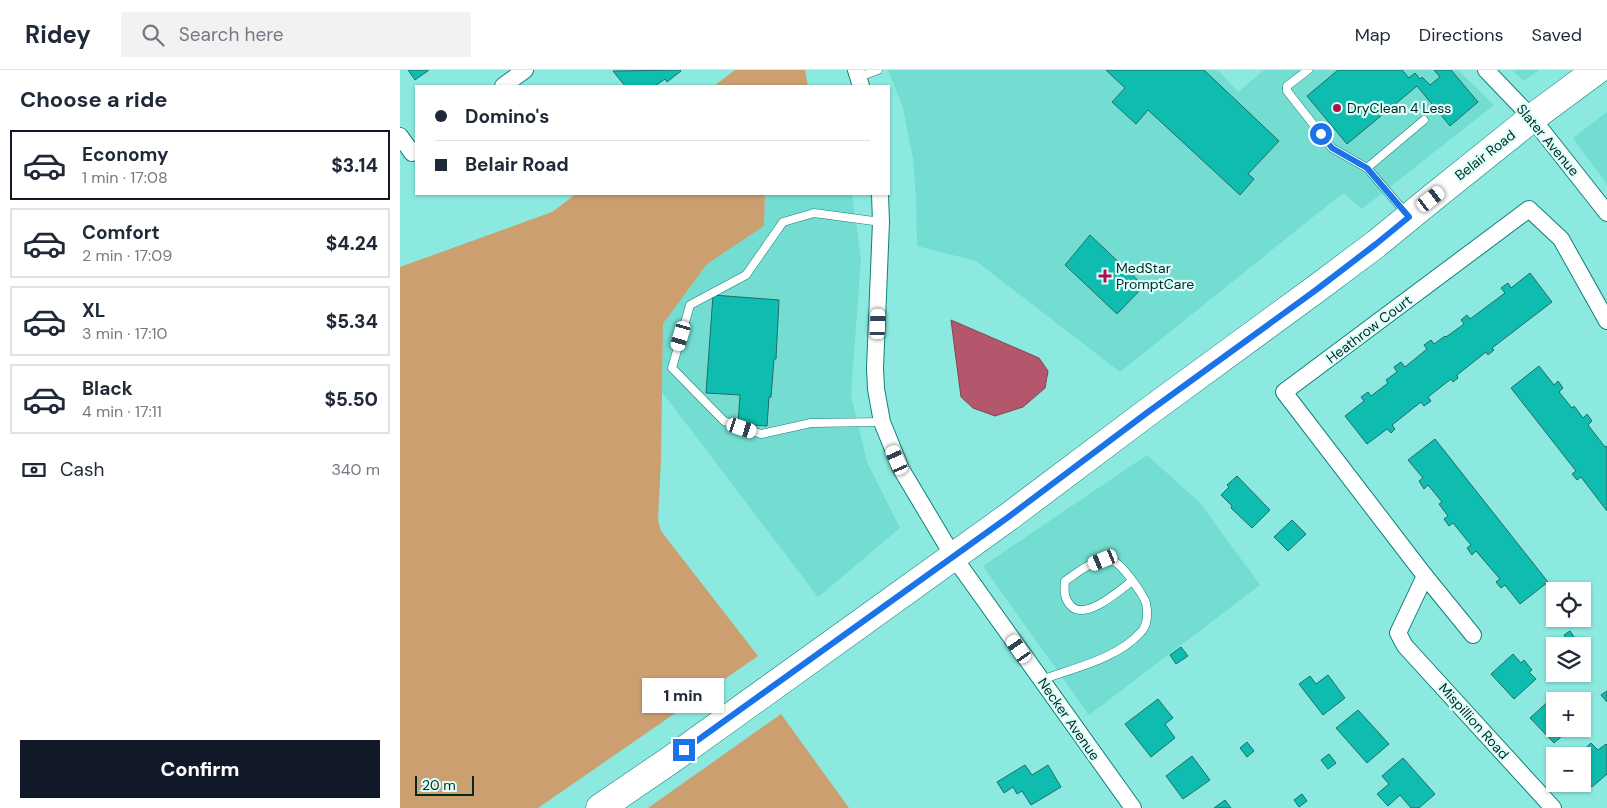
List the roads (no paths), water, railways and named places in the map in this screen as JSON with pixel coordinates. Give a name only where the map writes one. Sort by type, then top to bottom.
[{"type":"highway","name":"Belair Road","points":[[600,808],[669,761],[1007,518],[1148,412],[1316,290],[1532,118],[1596,70]]},
{"type":"street","points":[[504,85],[525,70]]},
{"type":"street","name":"Slater Avenue","points":[[1486,70],[1532,118],[1607,213]]},
{"type":"street","points":[[400,136],[412,153],[415,151]]},
{"type":"street","name":"Necker Avenue","points":[[880,195],[881,222],[875,368],[876,389],[882,422],[901,469],[953,556],[1133,808]]},
{"type":"street","name":"Heathrow Court","points":[[1473,635],[1424,576],[1284,392],[1529,209],[1560,239],[1607,321]]},
{"type":"street","name":"Mispillion Road","points":[[1424,576],[1398,633],[1405,646],[1553,808]]},
{"type":"lane","points":[[859,78],[878,70]]},
{"type":"lane","points":[[1308,70],[1287,86],[1287,91],[1332,148],[1367,168],[1409,217]]},
{"type":"lane","points":[[1367,168],[1424,120]]},
{"type":"lane","points":[[881,222],[814,212],[783,222],[746,276],[690,304],[672,368],[724,421],[761,434],[811,423],[882,422]]},
{"type":"lane","points":[[1041,680],[1104,657],[1123,647],[1142,631],[1147,618],[1145,601],[1132,581],[1125,571],[1114,561],[1103,560],[1085,567],[1065,581],[1066,602],[1074,609],[1085,610],[1099,605],[1132,581]]},
{"type":"place","name":"DryClean 4 Less","points":[[1337,108]]},
{"type":"place","name":"MedStar PromptCare","points":[[1105,276]]}]
